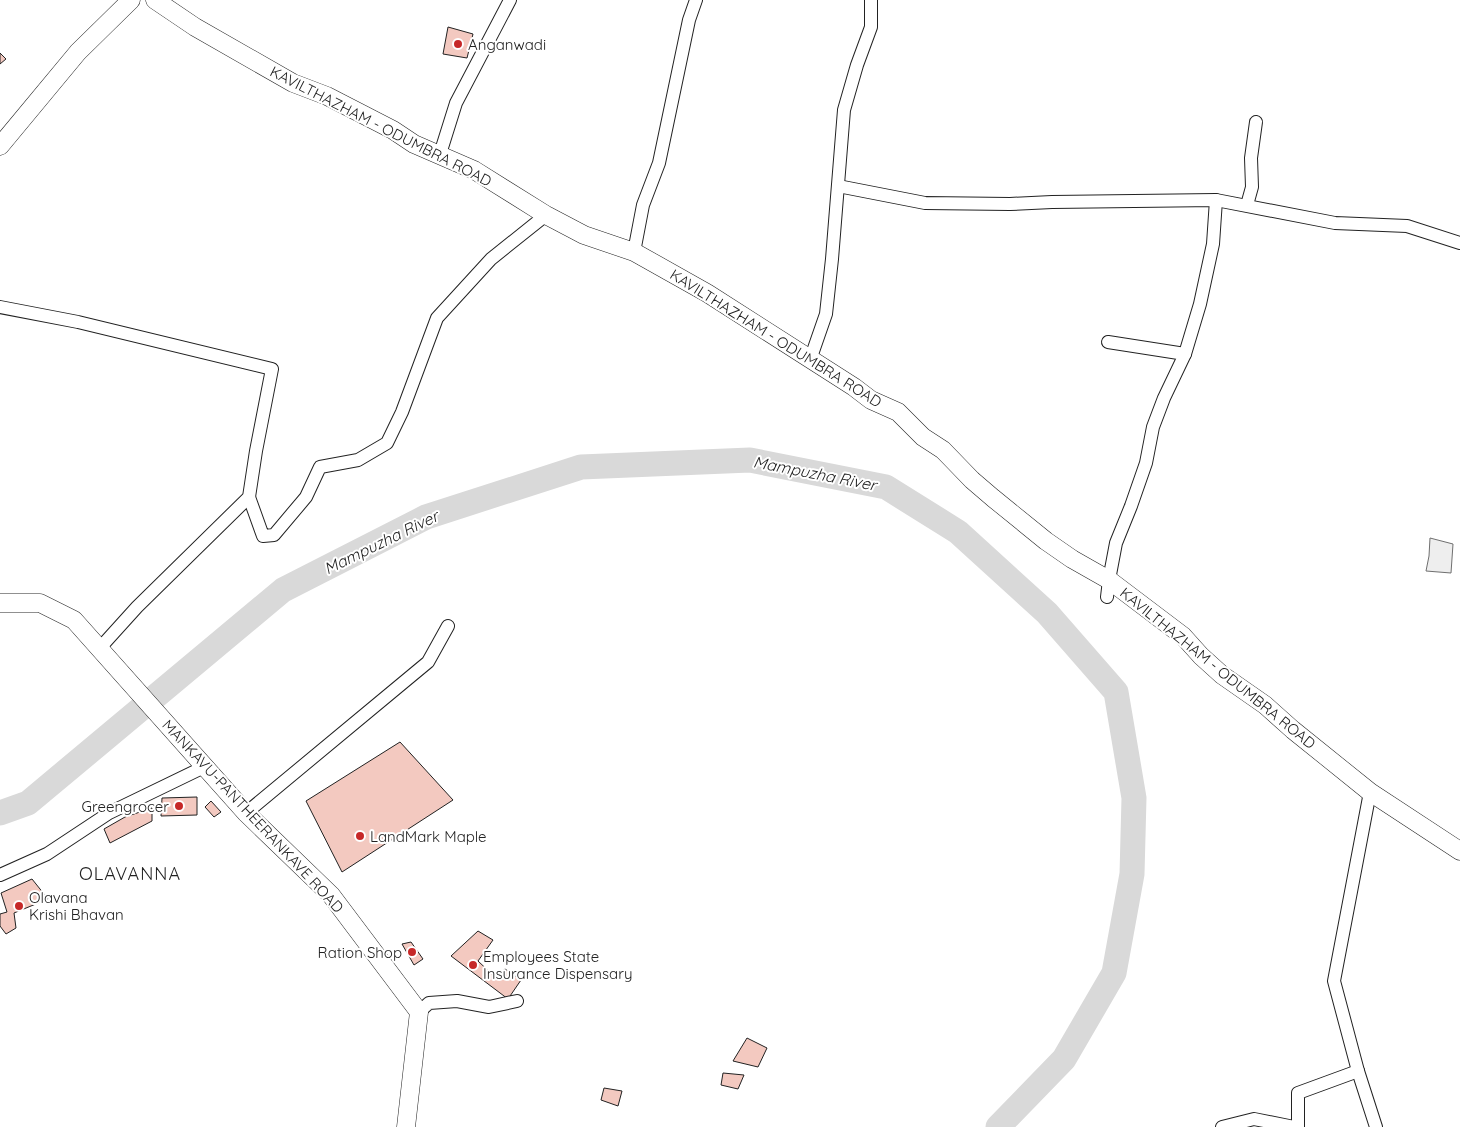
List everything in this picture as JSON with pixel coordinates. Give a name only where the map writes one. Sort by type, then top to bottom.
[{"type":"main road","points":[[0,146],[78,52],[132,0]]},
{"type":"main road","name":"KAVILTHAZHAM - ODUMBRA ROAD","points":[[155,0],[195,27],[293,83],[327,96],[393,130],[414,144],[474,170],[546,215],[584,235],[634,252],[707,293],[854,387],[871,400],[898,412],[923,437],[943,450],[972,480],[993,498],[1108,588],[1183,636],[1222,675],[1265,705],[1370,792],[1460,851]]},
{"type":"main road","name":"MANKAVU-PANTHEERANKAVE ROAD","points":[[0,603],[40,603],[74,620],[116,670],[246,812],[332,895],[419,1012]]},
{"type":"main road","points":[[406,1127],[419,1012]]},
{"type":"street","points":[[440,154],[456,103],[510,0]]},
{"type":"street","points":[[634,252],[643,205],[658,163],[689,20],[696,0]]},
{"type":"street","points":[[810,360],[826,314],[844,110],[857,65],[871,27],[871,0]]},
{"type":"street","points":[[1246,205],[1252,187],[1251,158],[1256,122]]},
{"type":"street","points":[[838,186],[925,203],[1010,204],[1216,200],[1334,223],[1407,226],[1460,243]]},
{"type":"street","points":[[1108,588],[1116,543],[1146,463],[1153,426],[1185,354],[1200,304],[1213,244],[1216,200]]},
{"type":"street","points":[[0,307],[78,322],[272,369],[256,450],[250,497],[263,536],[274,535],[306,497],[320,467],[358,460],[387,443],[402,412],[437,318],[491,259],[546,215]]},
{"type":"street","points":[[1108,342],[1185,354]]},
{"type":"street","points":[[98,649],[137,607],[250,497]]},
{"type":"street","points":[[246,812],[428,662],[448,626]]},
{"type":"street","points":[[0,875],[47,854],[109,813],[204,767]]},
{"type":"street","points":[[1370,792],[1334,981],[1358,1071],[1376,1127]]},
{"type":"street","points":[[419,1012],[428,1003],[457,1001],[489,1007],[517,1001]]},
{"type":"street","points":[[1298,1127],[1298,1093],[1358,1071]]},
{"type":"street","points":[[1222,1127],[1254,1119],[1294,1127]]},
{"type":"shaded area","points":[[1430,538],[1453,544],[1451,573],[1426,571]]},
{"type":"building","name":"Anganwadi","points":[[448,27],[473,34],[467,58],[443,54]]},
{"type":"building","points":[[0,53],[6,59],[0,64]]},
{"type":"building","name":"LandMark Maple","points":[[400,742],[453,800],[342,872],[306,801]]},
{"type":"building","name":"Greengrocer","points":[[197,797],[197,815],[161,816],[162,798]]},
{"type":"building","points":[[211,801],[221,812],[214,817],[205,807]]},
{"type":"building","points":[[152,808],[152,821],[110,843],[104,829],[125,817]]},
{"type":"building","name":"Olavana Krishi Bhavan","points":[[32,879],[48,899],[14,913],[16,928],[6,934],[0,926],[0,914],[7,912],[1,893]]},
{"type":"building","name":"Employees State Insurance Dispensary","points":[[478,931],[493,940],[478,961],[495,977],[505,969],[521,980],[508,999],[451,956]]},
{"type":"building","name":"Ration Shop","points":[[411,942],[423,959],[414,965],[402,944]]},
{"type":"building","points":[[747,1038],[767,1048],[758,1067],[733,1061]]},
{"type":"building","points":[[723,1073],[744,1075],[738,1089],[721,1085]]},
{"type":"building","points":[[604,1088],[622,1091],[618,1106],[601,1100]]},
{"type":"waterway","name":"Mampuzha River","points":[[0,813],[28,803],[283,590],[426,517],[581,467],[750,460],[886,487],[958,532],[1047,613],[1116,692],[1134,798],[1132,874],[1114,973],[1064,1059],[998,1127]]},
{"type":"place","name":"Anganwadi","points":[[458,44]]},
{"type":"place","name":"Greengrocer","points":[[179,806]]},
{"type":"place","name":"LandMark Maple","points":[[360,836]]},
{"type":"place","name":"Olavana Krishi Bhavan","points":[[19,906]]},
{"type":"place","name":"Ration Shop","points":[[412,952]]},
{"type":"place","name":"Employees State Insurance Dispensary","points":[[473,965]]},
{"type":"district","name":"OLAVANNA","points":[[130,873]]}]
